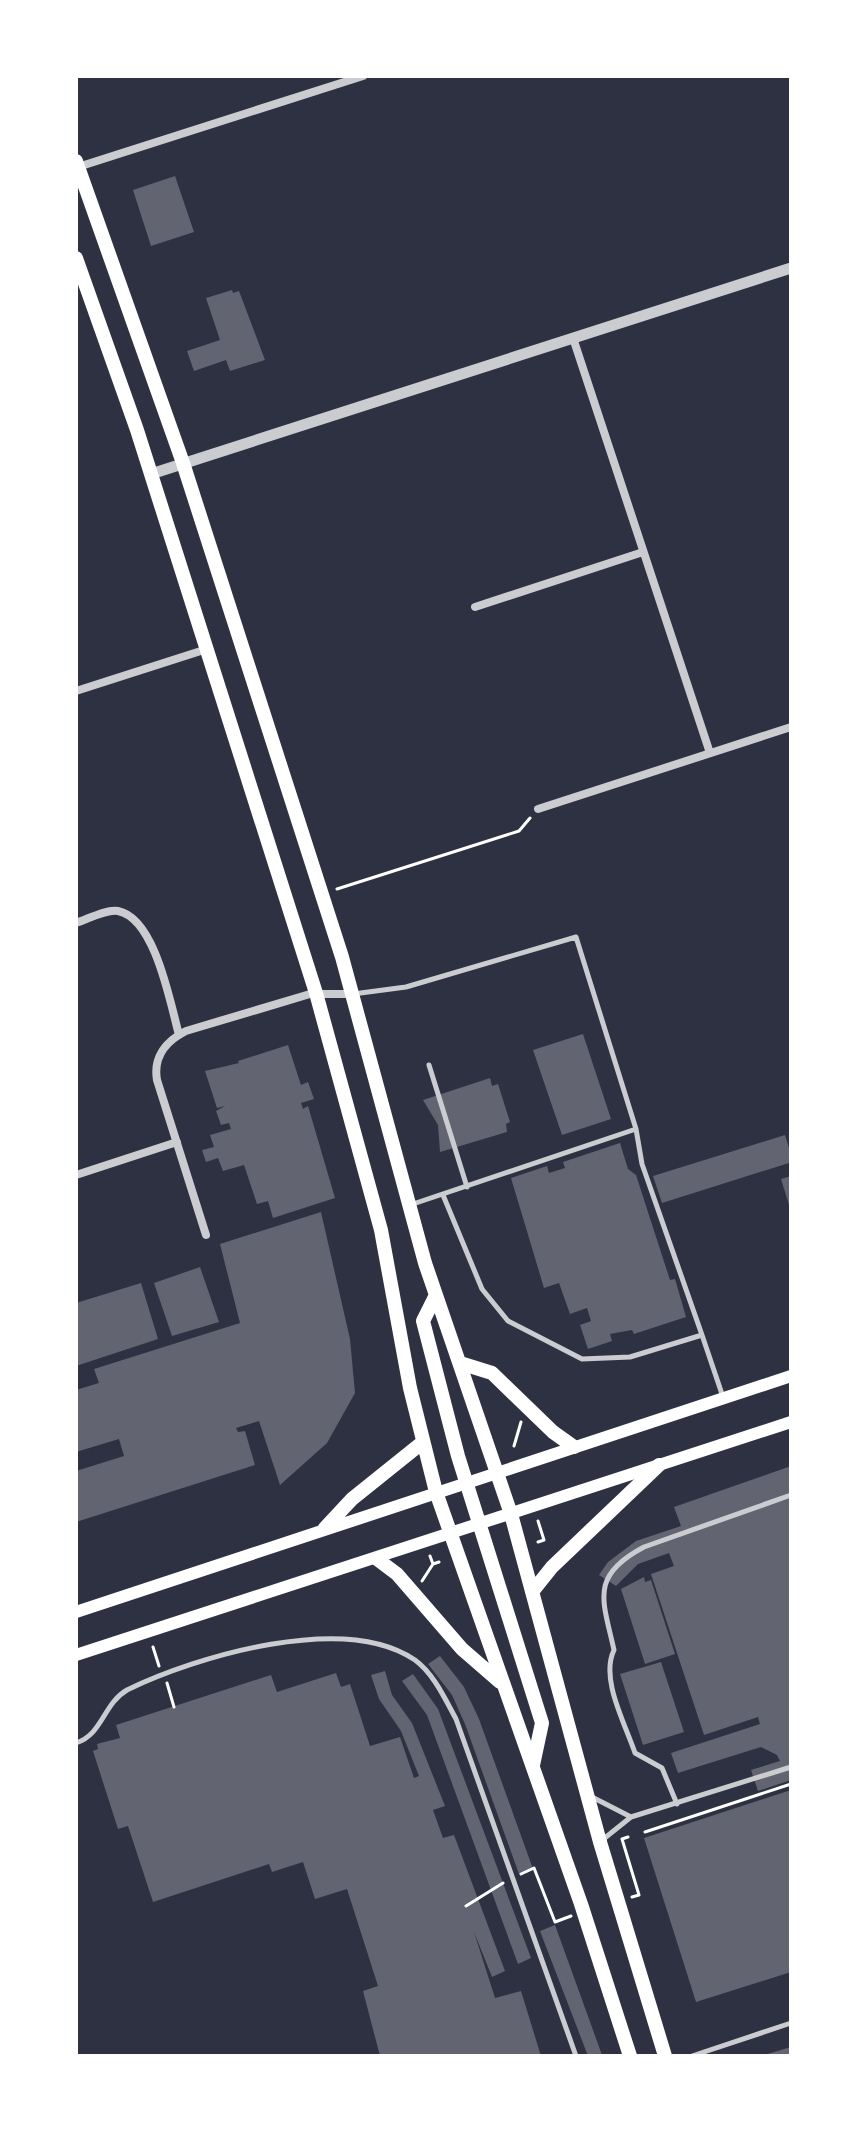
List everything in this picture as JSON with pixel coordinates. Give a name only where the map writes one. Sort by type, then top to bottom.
[{"type":"main road","points":[[77,164],[183,463],[352,994],[436,1295],[511,1514],[600,1842],[665,2056]]},
{"type":"main road","points":[[76,258],[151,474],[316,993],[381,1230],[423,1442],[436,1492],[533,1765],[630,2056]]},
{"type":"main road","points":[[436,1295],[423,1321],[466,1482],[542,1723],[533,1765]]},
{"type":"main road","points":[[460,1363],[492,1373],[553,1432],[574,1447]]},
{"type":"main road","points":[[76,1612],[791,1376]]},
{"type":"main road","points":[[76,1655],[791,1422]]},
{"type":"main road","points":[[325,1528],[352,1499],[423,1442]]},
{"type":"main road","points":[[532,1592],[552,1567],[659,1465]]},
{"type":"main road","points":[[377,1559],[397,1574],[462,1649],[503,1685]]},
{"type":"street","points":[[77,164],[344,79],[363,76]]},
{"type":"street","points":[[151,474],[791,268]]},
{"type":"street","points":[[573,338],[710,753]]},
{"type":"street","points":[[475,607],[643,552]]},
{"type":"street","points":[[76,691],[208,649]]},
{"type":"street","points":[[538,809],[791,727]]},
{"type":"street","points":[[76,923],[115,910],[134,917],[150,938],[179,1035]]},
{"type":"street","points":[[206,1235],[155,1072],[158,1058],[179,1035],[316,993],[352,994]]},
{"type":"street","points":[[76,1175],[177,1142]]},
{"type":"lane","points":[[352,994],[374,994],[406,987],[576,937],[636,1129],[642,1164],[723,1398]]},
{"type":"lane","points":[[429,1065],[467,1187]]},
{"type":"lane","points":[[409,1206],[636,1129]]},
{"type":"lane","points":[[443,1195],[482,1289],[508,1321],[582,1359],[630,1357],[702,1335]]},
{"type":"lane","points":[[677,1804],[662,1768],[635,1753],[614,1690],[607,1664],[614,1650],[601,1604],[607,1579],[621,1559],[644,1547],[791,1495]]},
{"type":"lane","points":[[76,1743],[97,1729],[118,1695],[163,1676],[261,1645],[323,1637],[377,1644],[414,1660],[435,1681],[456,1719],[576,2056]]},
{"type":"lane","points":[[600,1842],[631,1817],[791,1767]]},
{"type":"lane","points":[[587,1795],[631,1817]]},
{"type":"lane","points":[[692,2056],[791,2023]]},
{"type":"path","points":[[336,889],[519,831],[538,809]]},
{"type":"path","points":[[516,1454],[512,1447],[523,1414]]},
{"type":"path","points":[[538,1521],[544,1540],[538,1542]]},
{"type":"path","points":[[430,1556],[433,1564]]},
{"type":"path","points":[[418,1587],[433,1564],[439,1562]]},
{"type":"path","points":[[153,1647],[160,1669]]},
{"type":"path","points":[[167,1683],[174,1707]]},
{"type":"path","points":[[645,1832],[791,1784]]},
{"type":"path","points":[[622,1839],[639,1895]]},
{"type":"path","points":[[466,1906],[534,1868],[555,1922]]},
{"type":"building","points":[[175,176],[194,232],[151,246],[133,190]]},
{"type":"building","points":[[232,290],[233,293],[239,291],[265,360],[230,371],[226,360],[194,371],[187,351],[220,340],[206,298]]},
{"type":"building","points":[[583,1034],[611,1119],[562,1135],[533,1050]]},
{"type":"building","points":[[288,1045],[301,1085],[308,1082],[314,1099],[301,1103],[303,1109],[308,1106],[335,1198],[273,1218],[268,1201],[257,1204],[244,1165],[223,1171],[218,1158],[206,1162],[202,1150],[214,1147],[210,1135],[231,1129],[229,1123],[221,1125],[216,1111],[225,1106],[217,1108],[205,1071],[239,1063]]},
{"type":"building","points":[[490,1078],[492,1086],[498,1084],[510,1122],[506,1124],[507,1132],[440,1152],[438,1125],[423,1100]]},
{"type":"building","points":[[785,1135],[791,1154],[789,1163],[662,1203],[653,1176]]},
{"type":"building","points":[[620,1143],[628,1169],[636,1175],[670,1280],[675,1279],[686,1317],[634,1334],[632,1330],[610,1334],[612,1341],[588,1349],[580,1325],[591,1321],[587,1308],[570,1314],[559,1283],[544,1288],[511,1178],[547,1166],[549,1173],[565,1168],[563,1162]]},
{"type":"building","points":[[791,1176],[791,1208],[790,1208],[781,1179]]},
{"type":"building","points":[[321,1212],[350,1339],[355,1393],[327,1443],[280,1485],[259,1421],[236,1428],[238,1432],[245,1431],[255,1465],[76,1522],[76,1471],[124,1456],[119,1439],[76,1452],[76,1390],[99,1383],[94,1369],[240,1323],[220,1244]]},
{"type":"building","points":[[200,1267],[219,1322],[172,1336],[154,1283]]},
{"type":"building","points":[[141,1283],[158,1339],[76,1366],[76,1303]]},
{"type":"building","points":[[791,1466],[791,1780],[758,1791],[751,1770],[780,1761],[777,1755],[761,1747],[678,1773],[671,1753],[760,1724],[758,1717],[704,1735],[651,1574],[674,1566],[669,1553],[638,1564],[616,1586],[599,1575],[608,1562],[636,1541],[681,1526],[674,1507]]},
{"type":"building","points":[[644,1577],[645,1582],[651,1580],[675,1654],[645,1664],[621,1589]]},
{"type":"building","points":[[440,1656],[464,1687],[479,1719],[533,1869],[519,1874],[465,1724],[452,1695],[428,1664]]},
{"type":"building","points":[[661,1662],[684,1732],[643,1745],[620,1674]]},
{"type":"building","points":[[385,1671],[392,1695],[412,1723],[445,1806],[433,1810],[443,1838],[454,1835],[505,1971],[492,1977],[474,1932],[495,1998],[521,1991],[541,2056],[380,2056],[363,1991],[378,1986],[347,1889],[315,1899],[303,1862],[272,1872],[269,1864],[153,1902],[128,1826],[118,1829],[93,1751],[98,1749],[97,1744],[120,1738],[116,1725],[271,1675],[277,1692],[336,1673],[341,1687],[350,1684],[370,1746],[400,1737],[414,1778],[419,1776],[401,1731],[379,1699],[371,1675]]},
{"type":"building","points":[[413,1674],[438,1709],[531,1958],[518,1964],[427,1715],[402,1681]]},
{"type":"building","points":[[791,1790],[791,1972],[696,2002],[644,1838]]},
{"type":"building","points":[[555,1925],[600,2056],[588,2056],[540,1931]]},
{"type":"building","points":[[791,2047],[791,2056],[764,2056],[764,2055]]}]
